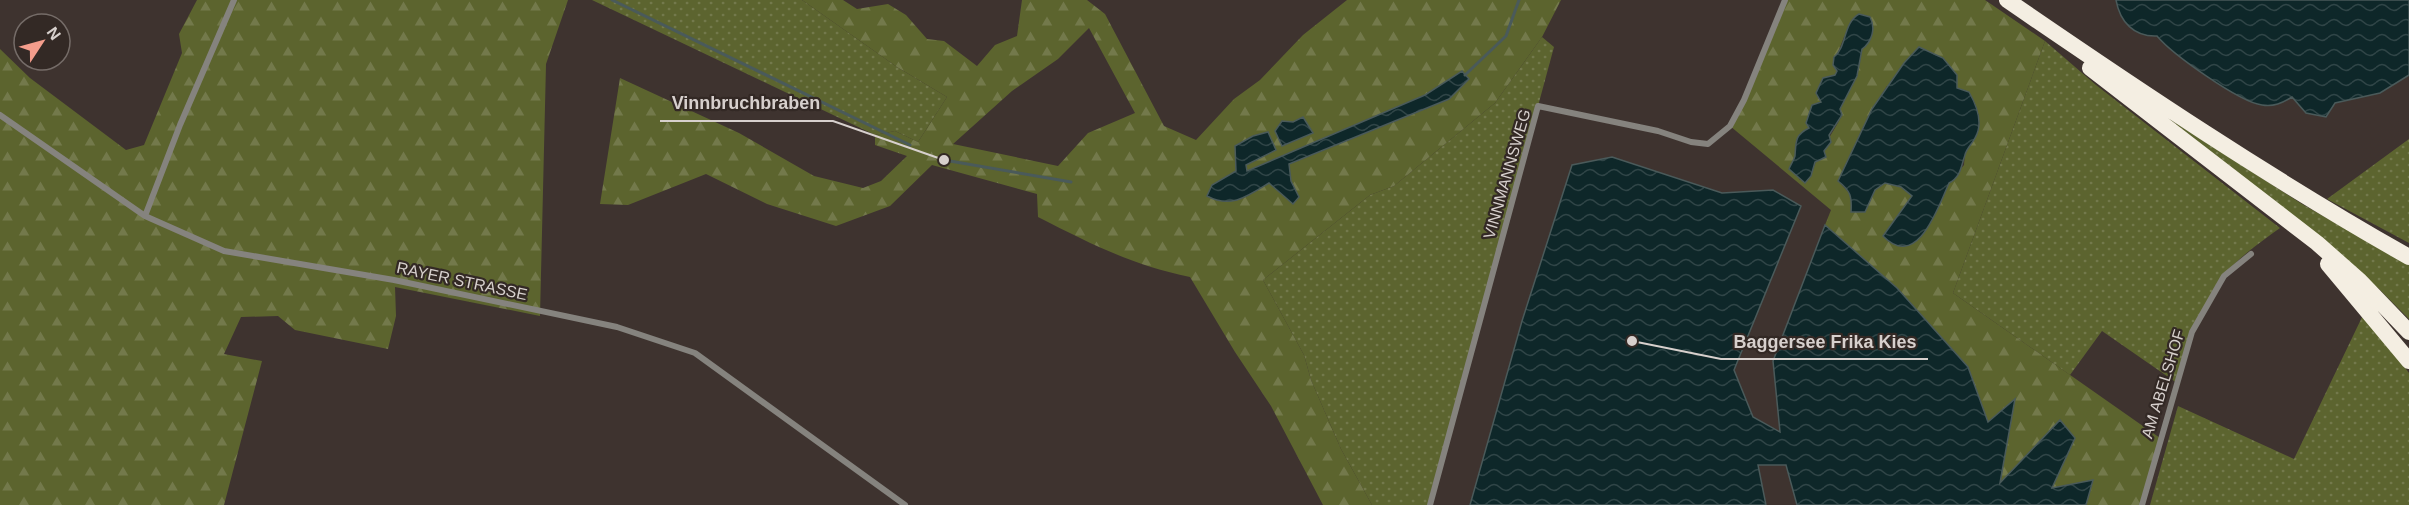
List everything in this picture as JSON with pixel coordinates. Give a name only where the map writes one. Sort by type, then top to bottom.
[{"type":"highway","points":[[2007,0],[2064,41],[2295,190],[2409,257]]},
{"type":"highway","points":[[2064,41],[2094,72],[2343,265],[2409,332]]},
{"type":"highway","points":[[2257,198],[2332,269],[2409,361]]},
{"type":"street","points":[[145,216],[180,125],[234,0]]},
{"type":"street","name":"VINNMANNSWEG","points":[[1430,505],[1538,106],[1581,113],[1658,131],[1691,142],[1708,144],[1730,126],[1735,117],[1785,0]]},
{"type":"street","name":"RAYER STRASSE","points":[[0,115],[145,216],[224,251],[394,280],[617,327],[695,353],[905,505]]},
{"type":"street","name":"AM ABELSHOF","points":[[2142,505],[2192,332],[2224,276],[2251,254]]},
{"type":"green space","points":[[197,0],[568,0],[546,64],[540,316],[395,287],[396,316],[388,349],[295,330],[278,316],[241,317],[224,354],[262,361],[224,505],[0,505],[0,49],[12,61],[12,72],[24,72],[126,150],[144,145],[182,53],[179,34]]},
{"type":"green space","points":[[592,0],[802,0],[897,67],[947,97],[918,142],[895,131],[875,135]]},
{"type":"green space","points":[[802,0],[843,0],[857,9],[888,4],[906,15],[927,39],[944,41],[977,66],[995,45],[1017,36],[1022,0],[1087,0],[1105,14],[1164,126],[1196,140],[1234,99],[1260,80],[1303,35],[1347,0],[1561,0],[1542,37],[1495,103],[1394,186],[1370,195],[1263,280],[1304,355],[1311,380],[1341,449],[1372,505],[1323,505],[1271,406],[1190,277],[1130,260],[1038,217],[1037,194],[932,165],[890,206],[836,226],[767,204],[706,174],[628,205],[600,204],[620,78],[739,133],[814,176],[863,188],[881,181],[907,156],[875,145],[875,135],[895,131],[918,142],[947,97],[897,67]],"holes":[[[1089,28],[1135,113],[1088,133],[1058,166],[953,144],[1012,91],[1058,59]]]},
{"type":"green space","points":[[1785,0],[1985,0],[2045,41],[1953,293],[2160,438],[2142,505],[2086,505],[2093,481],[2052,488],[2075,438],[2000,485],[2014,400],[1988,422],[1968,367],[1897,288],[1825,225],[1831,210],[1730,126]],"holes":[[[1865,17],[1870,17],[1869,39],[1862,49],[1857,76],[1840,109],[1842,115],[1820,153],[1811,176],[1800,180],[1793,170],[1795,159],[1837,71],[1833,65],[1844,37]],[[1887,86],[1977,135],[1965,153],[1964,165],[1949,183],[1936,212],[1901,212],[1912,196],[1902,187],[1885,183],[1875,190],[1865,212],[1852,212],[1852,196],[1838,181],[1872,109]]]},
{"type":"green space","points":[[1542,37],[1554,47],[1430,505],[1372,505],[1341,449],[1311,380],[1304,355],[1263,280],[1370,195],[1394,186],[1495,103]]},
{"type":"green space","points":[[2045,41],[2096,85],[2280,228],[2236,262],[2216,288],[2196,327],[2177,383],[2102,331],[2070,375],[1953,293]]},
{"type":"green space","points":[[2165,116],[2302,204],[2409,265],[2409,319],[2379,289]]},
{"type":"green space","points":[[2409,139],[2409,243],[2327,199]]},
{"type":"green space","points":[[2364,313],[2409,373],[2409,505],[2150,505],[2178,406],[2294,459]]},
{"type":"water","points":[[2116,0],[2409,0],[2409,75],[2380,93],[2335,103],[2326,117],[2306,113],[2292,97],[2278,104],[2262,105],[2238,95],[2206,76],[2176,54],[2157,36],[2141,34],[2129,27],[2121,15]]},
{"type":"water","points":[[1859,14],[1870,17],[1873,26],[1872,34],[1862,49],[1857,76],[1840,109],[1842,115],[1829,135],[1831,142],[1824,151],[1826,157],[1815,162],[1811,176],[1805,183],[1789,169],[1795,156],[1797,139],[1809,128],[1806,123],[1812,105],[1821,102],[1816,93],[1823,78],[1835,75],[1837,71],[1833,65],[1834,57],[1841,47],[1850,23]]},
{"type":"water","points":[[1919,47],[1943,58],[1957,75],[1957,88],[1969,92],[1975,103],[1979,126],[1958,174],[1949,183],[1925,232],[1916,241],[1906,246],[1895,245],[1883,236],[1912,196],[1901,187],[1885,183],[1875,190],[1865,212],[1851,212],[1850,195],[1838,181],[1872,109],[1904,63]]},
{"type":"water","points":[[1462,71],[1469,79],[1449,99],[1289,164],[1291,181],[1299,197],[1293,204],[1269,183],[1232,201],[1216,200],[1207,196],[1212,185],[1236,171],[1235,146],[1253,136],[1268,132],[1276,150],[1246,165],[1247,171],[1425,95]]},
{"type":"water","points":[[1303,117],[1313,133],[1282,146],[1275,131],[1282,121],[1293,122]]},
{"type":"water","points":[[1612,157],[1722,193],[1773,190],[1801,206],[1734,370],[1753,417],[1780,432],[1773,361],[1825,225],[1897,288],[1968,367],[1988,422],[2015,399],[2000,483],[2060,420],[2075,438],[2052,488],[2093,480],[2086,505],[1797,505],[1786,465],[1758,465],[1766,505],[1470,505],[1522,321],[1572,165]]},
{"type":"waterway","points":[[612,0],[910,145]]},
{"type":"waterway","points":[[1465,75],[1506,36],[1519,0]]},
{"type":"waterway","points":[[944,160],[1071,182]]},
{"type":"place","name":"Vinnbruchbraben","points":[[944,160]]},
{"type":"place","name":"Baggersee Frika Kies","points":[[1632,341]]}]
